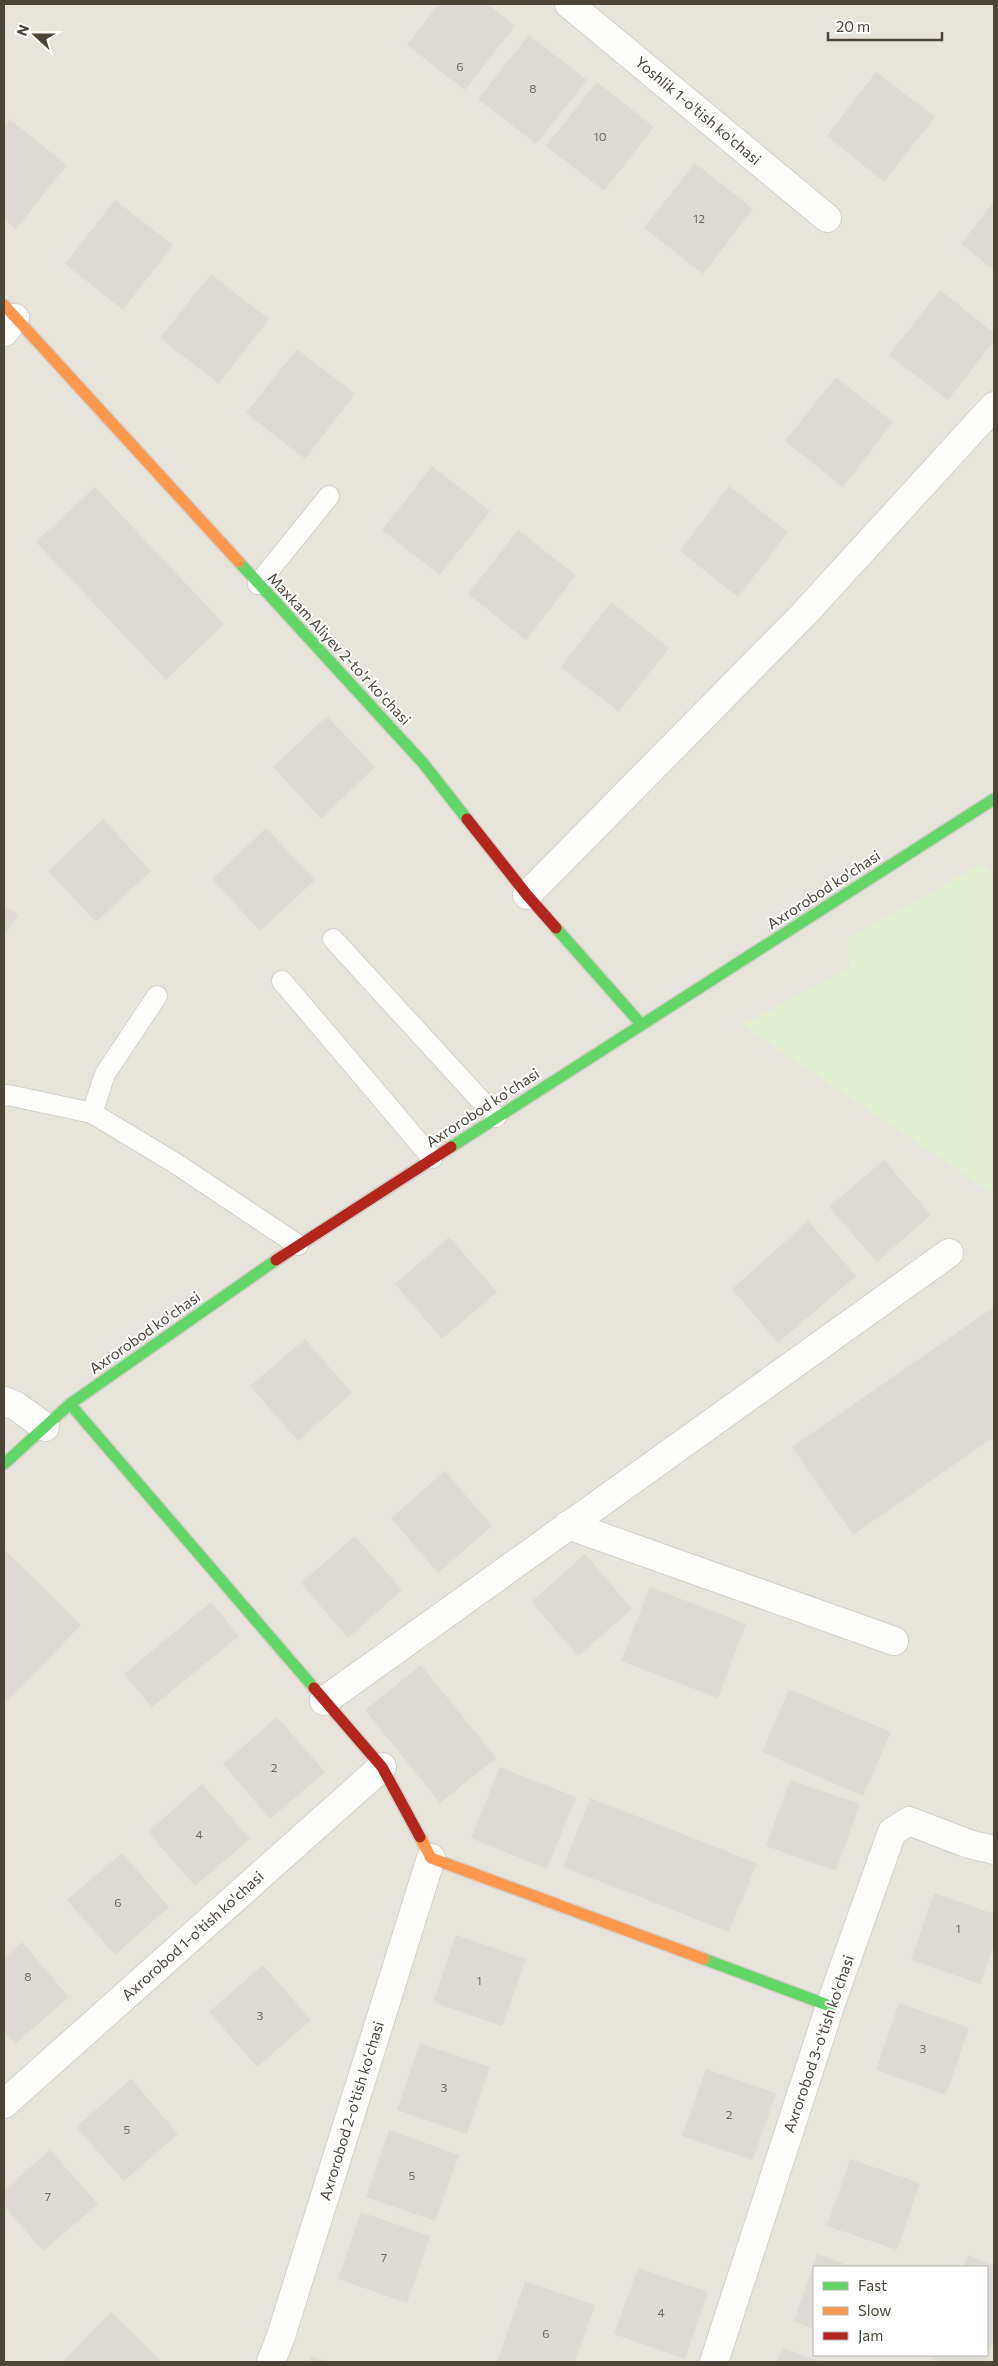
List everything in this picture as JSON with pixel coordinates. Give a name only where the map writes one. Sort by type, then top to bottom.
[{"type":"street","name":"Yoshlik 1-o'tish ko'chasi","points":[[569,4],[827,218]]},
{"type":"street","name":"Maxkam Aliyev 2-to'r ko'chasi","points":[[7,318],[258,584],[423,763],[527,895],[641,1024]]},
{"type":"street","points":[[527,895],[804,614],[994,406]]},
{"type":"street","name":"Axrorobod ko'chasi","points":[[4,1464],[70,1404],[298,1244],[994,799]]},
{"type":"street","points":[[324,1701],[949,1253]]},
{"type":"street","points":[[4,1401],[16,1406],[45,1427]]},
{"type":"street","points":[[70,1404],[382,1768],[431,1858],[830,2006]]},
{"type":"street","points":[[568,1526],[894,1641]]},
{"type":"street","name":"Axrorobod 1-o'tish ko'chasi","points":[[4,2104],[382,1768]]},
{"type":"street","name":"Axrorobod 3-o'tish ko'chasi","points":[[714,2362],[830,2006],[892,1832],[909,1821],[969,1844],[994,1850]]},
{"type":"street","name":"Axrorobod 2-o'tish ko'chasi","points":[[271,2362],[431,1858]]},
{"type":"lane","points":[[258,584],[330,496]]},
{"type":"lane","points":[[333,939],[496,1116]]},
{"type":"lane","points":[[282,981],[432,1158]]},
{"type":"lane","points":[[92,1114],[105,1074],[157,996]]},
{"type":"lane","points":[[4,1096],[8,1095],[92,1114],[175,1163],[298,1244]]},
{"type":"shaded area","points":[[4,4],[994,4],[994,2362],[4,2362]]},
{"type":"green space","points":[[982,864],[994,872],[994,1195],[743,1025],[850,968],[847,939]]},
{"type":"building","points":[[439,4],[487,4],[515,26],[465,90],[407,45]]},
{"type":"building","points":[[529,35],[587,80],[536,144],[478,99]]},
{"type":"building","points":[[876,72],[935,117],[884,182],[827,136]]},
{"type":"building","points":[[597,82],[654,127],[604,191],[546,146]]},
{"type":"building","points":[[9,119],[67,165],[16,229],[4,219],[4,126]]},
{"type":"building","points":[[695,163],[753,209],[703,274],[644,228]]},
{"type":"building","points":[[115,200],[173,245],[123,310],[65,264]]},
{"type":"building","points":[[994,201],[994,270],[961,244]]},
{"type":"building","points":[[211,274],[269,319],[219,384],[160,338]]},
{"type":"building","points":[[940,290],[994,333],[994,341],[948,400],[889,355]]},
{"type":"building","points":[[297,349],[355,394],[305,459],[246,413]]},
{"type":"building","points":[[836,377],[893,422],[843,487],[785,441]]},
{"type":"building","points":[[432,466],[490,511],[440,575],[382,530]]},
{"type":"building","points":[[729,486],[788,532],[738,597],[680,551]]},
{"type":"building","points":[[95,487],[224,624],[166,680],[36,542]]},
{"type":"building","points":[[518,530],[576,575],[526,640],[468,594]]},
{"type":"building","points":[[611,602],[669,648],[619,712],[561,667]]},
{"type":"building","points":[[327,716],[375,767],[321,819],[273,767]]},
{"type":"building","points":[[103,819],[151,871],[96,922],[48,871]]},
{"type":"building","points":[[266,828],[315,880],[260,931],[212,879]]},
{"type":"building","points":[[4,905],[18,915],[4,937]]},
{"type":"building","points":[[884,1160],[931,1215],[877,1262],[829,1207]]},
{"type":"building","points":[[808,1221],[856,1276],[778,1343],[732,1289]]},
{"type":"building","points":[[449,1237],[497,1292],[442,1339],[395,1284]]},
{"type":"building","points":[[994,1307],[994,1437],[853,1535],[792,1447]]},
{"type":"building","points":[[305,1339],[352,1393],[298,1441],[250,1386]]},
{"type":"building","points":[[445,1471],[492,1526],[438,1573],[391,1518]]},
{"type":"building","points":[[355,1536],[402,1590],[348,1638],[301,1583]]},
{"type":"building","points":[[6,1551],[81,1625],[4,1705],[4,1553]]},
{"type":"building","points":[[585,1554],[632,1609],[578,1656],[531,1602]]},
{"type":"building","points":[[650,1587],[746,1624],[718,1698],[621,1661]]},
{"type":"building","points":[[211,1602],[239,1636],[152,1707],[124,1674]]},
{"type":"building","points":[[421,1665],[496,1758],[440,1803],[365,1710]]},
{"type":"building","points":[[789,1689],[891,1732],[863,1796],[762,1752]]},
{"type":"building","points":[[277,1717],[325,1772],[270,1819],[223,1764]]},
{"type":"building","points":[[500,1767],[576,1797],[547,1869],[471,1838]]},
{"type":"building","points":[[790,1780],[860,1804],[836,1871],[766,1846]]},
{"type":"building","points":[[202,1784],[250,1839],[195,1886],[148,1832]]},
{"type":"building","points":[[590,1798],[757,1863],[729,1932],[563,1867]]},
{"type":"building","points":[[122,1853],[169,1907],[115,1955],[67,1900]]},
{"type":"building","points":[[934,1893],[994,1914],[994,1944],[980,1984],[911,1960]]},
{"type":"building","points":[[456,1935],[526,1959],[502,2026],[433,2002]]},
{"type":"building","points":[[22,1942],[69,1997],[15,2044],[4,2031],[4,1958]]},
{"type":"building","points":[[263,1965],[311,2020],[257,2067],[209,2012]]},
{"type":"building","points":[[899,2003],[969,2028],[946,2095],[876,2070]]},
{"type":"building","points":[[420,2043],[490,2067],[467,2134],[397,2110]]},
{"type":"building","points":[[706,2069],[776,2093],[753,2160],[682,2136]]},
{"type":"building","points":[[131,2079],[178,2134],[124,2181],[76,2127]]},
{"type":"building","points":[[389,2130],[459,2155],[435,2221],[366,2197]]},
{"type":"building","points":[[50,2150],[98,2204],[43,2251],[4,2206],[4,2190]]},
{"type":"building","points":[[850,2159],[920,2183],[897,2250],[827,2226]]},
{"type":"building","points":[[361,2212],[430,2236],[407,2303],[338,2279]]},
{"type":"building","points":[[817,2254],[850,2266],[813,2266],[813,2329],[794,2321]]},
{"type":"building","points":[[968,2255],[994,2265],[994,2337],[988,2354],[988,2266],[963,2266]]},
{"type":"building","points":[[638,2268],[708,2292],[685,2359],[614,2334]]},
{"type":"building","points":[[525,2281],[595,2305],[575,2362],[497,2362]]},
{"type":"building","points":[[111,2312],[162,2362],[62,2362]]},
{"type":"building","points":[[782,2348],[822,2362],[777,2362]]},
{"type":"building","points":[[311,2356],[329,2362],[309,2362]]},
{"type":"building","points":[[987,2356],[985,2362],[944,2362],[930,2357]]},
{"type":"traffic: fast","points":[[239,562],[423,763],[467,819]]},
{"type":"traffic: fast","points":[[451,1147],[994,799]]},
{"type":"traffic: fast","points":[[556,928],[641,1024]]},
{"type":"traffic: fast","points":[[4,1464],[70,1404],[276,1260]]},
{"type":"traffic: fast","points":[[70,1404],[314,1688]]},
{"type":"traffic: fast","points":[[704,1959],[830,2006]]},
{"type":"traffic: slow","points":[[4,305],[239,562]]},
{"type":"traffic: slow","points":[[420,1837],[431,1858],[704,1959]]},
{"type":"traffic: jam","points":[[467,819],[527,895],[556,928]]},
{"type":"traffic: jam","points":[[276,1260],[451,1147]]},
{"type":"traffic: jam","points":[[314,1688],[382,1767],[420,1837]]}]
